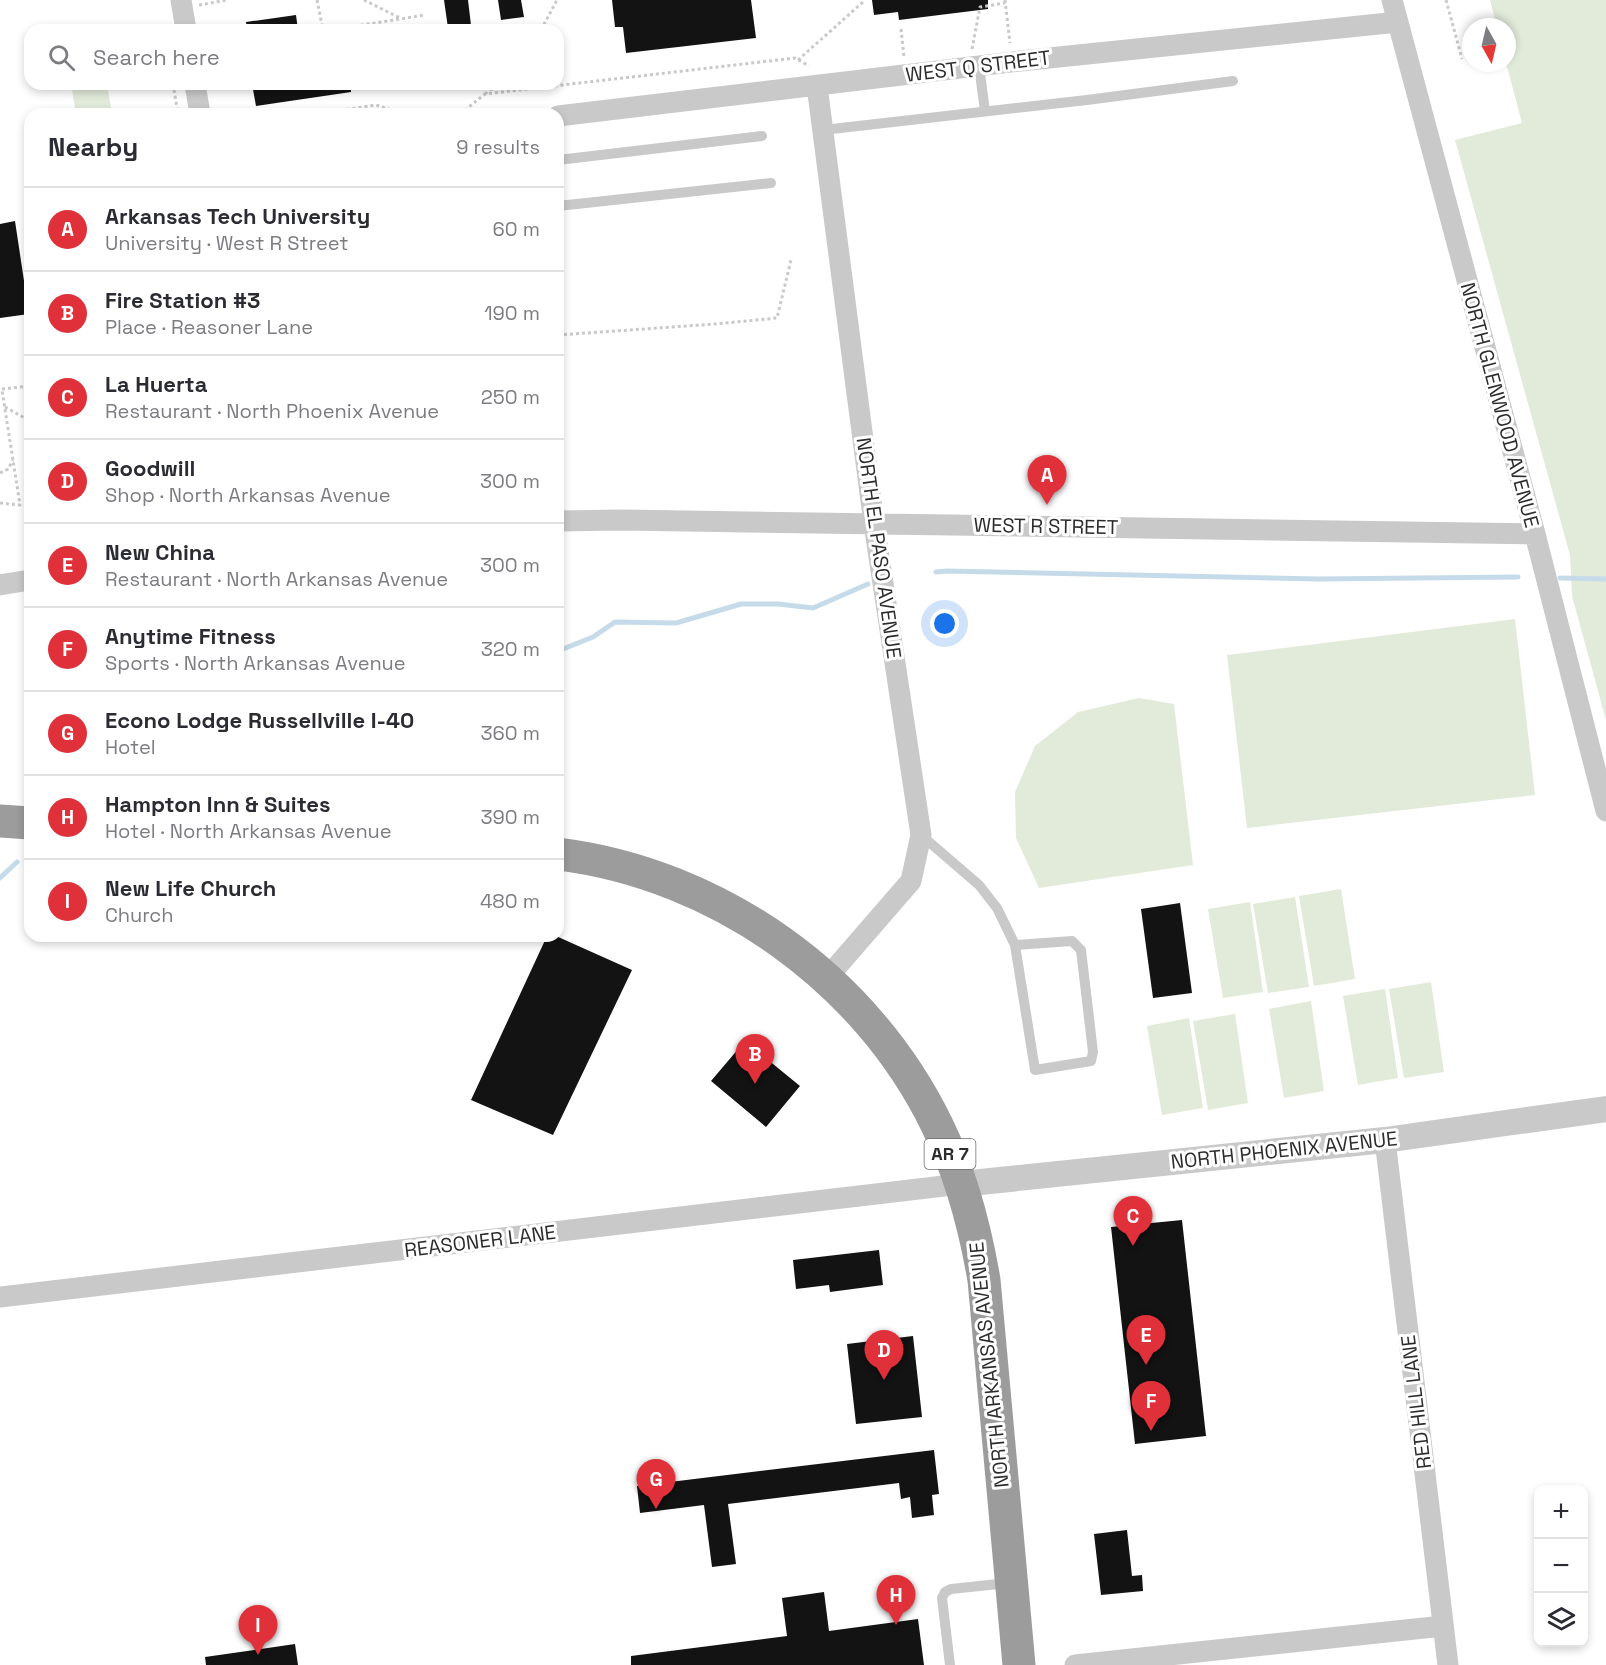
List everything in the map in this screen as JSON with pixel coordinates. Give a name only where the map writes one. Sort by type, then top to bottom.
[{"type":"highway","points":[[0,821],[24,823]]},
{"type":"highway","name":"NORTH ARKANSAS AVENUE","points":[[564,855],[590,858],[669,881],[706,897],[777,939],[826,979],[868,1022],[894,1054],[916,1088],[953,1162],[977,1240],[984,1281],[1019,1665]]},
{"type":"street","points":[[181,0],[185,24]]},
{"type":"street","name":"NORTH GLENWOOD AVENUE","points":[[1392,0],[1535,534],[1606,811]]},
{"type":"street","name":"WEST Q STREET","points":[[564,116],[815,77],[975,60],[1398,22]]},
{"type":"street","name":"NORTH EL PASO AVENUE","points":[[815,77],[874,524],[921,835],[911,881],[826,979]]},
{"type":"street","points":[[196,90],[199,108]]},
{"type":"street","name":"WEST R STREET","points":[[564,521],[1535,534]]},
{"type":"street","points":[[0,585],[24,581]]},
{"type":"street","name":"NORTH PHOENIX AVENUE","points":[[961,1184],[1385,1140],[1606,1109]]},
{"type":"street","name":"RED HILL LANE","points":[[1385,1140],[1448,1665]]},
{"type":"street","name":"REASONER LANE","points":[[0,1297],[961,1184]]},
{"type":"street","points":[[1075,1665],[1443,1626]]},
{"type":"lane","points":[[975,60],[985,111]]},
{"type":"lane","points":[[823,130],[1233,81]]},
{"type":"lane","points":[[564,159],[762,136]]},
{"type":"lane","points":[[564,205],[771,183]]},
{"type":"lane","points":[[921,835],[979,885],[997,908],[1015,945],[1035,1070],[1091,1061],[1093,1052],[1081,950],[1072,941],[1015,945]]},
{"type":"lane","points":[[950,1665],[942,1598],[945,1592],[951,1589],[1011,1582]]},
{"type":"path","points":[[317,0],[322,24]]},
{"type":"path","points":[[364,0],[402,19]]},
{"type":"path","points":[[544,24],[557,0]]},
{"type":"path","points":[[1446,0],[1462,59]]},
{"type":"path","points":[[798,60],[864,1]]},
{"type":"path","points":[[975,60],[980,7],[1005,2],[1010,49]]},
{"type":"path","points":[[370,24],[425,15]]},
{"type":"path","points":[[901,29],[905,62]]},
{"type":"path","points":[[564,85],[795,58],[815,77]]},
{"type":"path","points":[[174,90],[177,108]]},
{"type":"path","points":[[468,108],[490,90]]},
{"type":"path","points":[[485,94],[519,90]]},
{"type":"path","points":[[356,108],[376,105],[385,108]]},
{"type":"path","points":[[564,335],[777,318],[791,260]]},
{"type":"path","points":[[0,503],[20,505],[1,390],[24,387]]},
{"type":"path","points":[[4,407],[24,418]]},
{"type":"path","points":[[0,473],[8,469],[13,459]]},
{"type":"green space","points":[[1490,0],[1606,0],[1606,720],[1572,596],[1570,555],[1455,140],[1522,123],[1508,72],[1516,72],[1516,18],[1495,18]]},
{"type":"green space","points":[[72,90],[108,90],[111,108],[75,108]]},
{"type":"green space","points":[[1515,619],[1535,795],[1247,828],[1227,655]]},
{"type":"green space","points":[[1139,698],[1174,704],[1193,865],[1039,888],[1016,838],[1015,792],[1035,746],[1078,712]]},
{"type":"green space","points":[[1341,889],[1355,979],[1314,986],[1299,896]]},
{"type":"green space","points":[[1295,897],[1309,987],[1268,993],[1253,904]]},
{"type":"green space","points":[[1250,902],[1263,992],[1223,998],[1208,909]]},
{"type":"green space","points":[[1431,982],[1444,1072],[1404,1078],[1389,989]]},
{"type":"green space","points":[[1385,989],[1398,1078],[1358,1085],[1343,996]]},
{"type":"green space","points":[[1311,1001],[1324,1091],[1284,1098],[1269,1009]]},
{"type":"green space","points":[[1235,1014],[1248,1103],[1208,1110],[1193,1021]]},
{"type":"green space","points":[[1189,1018],[1203,1108],[1162,1115],[1147,1026]]},
{"type":"building","points":[[444,0],[468,0],[471,24],[447,24]]},
{"type":"building","points":[[498,0],[521,0],[524,17],[501,20]]},
{"type":"building","points":[[612,0],[751,0],[756,38],[626,53],[623,27],[615,27]]},
{"type":"building","points":[[872,0],[988,0],[988,9],[899,20],[898,12],[874,15]]},
{"type":"building","points":[[296,15],[297,24],[246,24],[246,22]]},
{"type":"building","points":[[253,90],[351,90],[351,92],[256,106]]},
{"type":"building","points":[[15,221],[24,281],[24,315],[0,318],[0,224]]},
{"type":"building","points":[[1180,903],[1192,993],[1153,998],[1141,909]]},
{"type":"building","points":[[564,940],[632,970],[553,1135],[471,1100],[544,942],[564,942]]},
{"type":"building","points":[[745,1041],[800,1086],[766,1127],[711,1081]]},
{"type":"building","points":[[1182,1220],[1206,1436],[1135,1444],[1111,1227]]},
{"type":"building","points":[[879,1250],[883,1285],[830,1292],[829,1285],[796,1289],[793,1260]]},
{"type":"building","points":[[913,1336],[922,1417],[856,1424],[847,1344]]},
{"type":"building","points":[[934,1450],[939,1494],[932,1495],[934,1515],[912,1518],[910,1497],[901,1499],[899,1483],[728,1504],[736,1564],[712,1567],[704,1505],[640,1513],[637,1486]]},
{"type":"building","points":[[1127,1530],[1132,1576],[1142,1575],[1143,1591],[1101,1595],[1094,1534]]},
{"type":"building","points":[[824,1592],[829,1631],[918,1619],[924,1665],[631,1665],[631,1656],[787,1636],[782,1598]]},
{"type":"building","points":[[295,1644],[298,1665],[206,1665],[205,1657]]},
{"type":"waterway","points":[[936,572],[1318,579],[1518,577]]},
{"type":"waterway","points":[[1560,578],[1606,579]]},
{"type":"waterway","points":[[564,649],[593,637],[615,622],[676,623],[741,604],[778,604],[813,608],[868,584]]},
{"type":"waterway","points":[[0,878],[17,862]]},
{"type":"place","name":"Arkansas Tech University","points":[[1047,505]]},
{"type":"place","name":"Fire Station #3","points":[[755,1084]]},
{"type":"place","name":"La Huerta","points":[[1133,1246]]},
{"type":"place","name":"New China","points":[[1146,1365]]},
{"type":"place","name":"Goodwill","points":[[884,1380]]},
{"type":"place","name":"Anytime Fitness","points":[[1151,1431]]},
{"type":"place","name":"Econo Lodge Russellville I-40","points":[[656,1509]]},
{"type":"place","name":"Hampton Inn & Suites","points":[[896,1625]]},
{"type":"place","name":"New Life Church","points":[[258,1655]]}]
